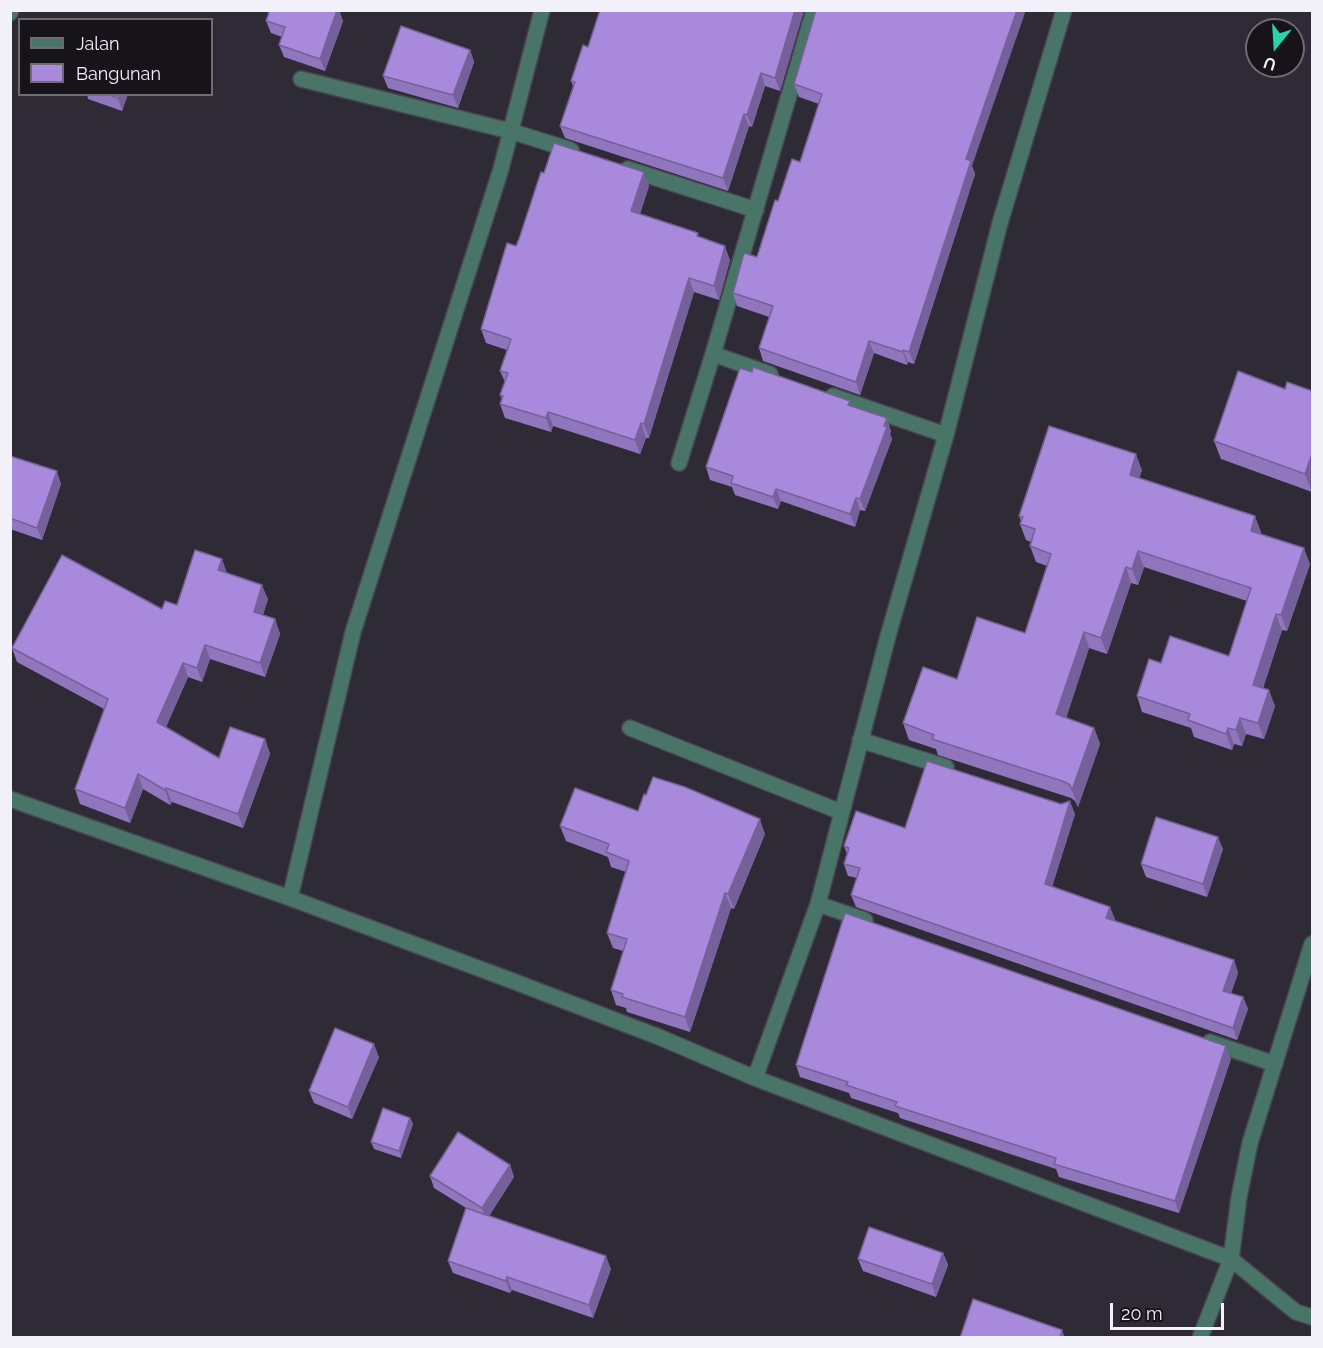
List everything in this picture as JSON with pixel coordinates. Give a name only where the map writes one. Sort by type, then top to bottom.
[{"type":"street","points":[[290,898],[353,632],[501,169],[542,10]]},
{"type":"street","points":[[678,463],[713,354],[814,10]]},
{"type":"street","points":[[755,1078],[818,904],[888,636],[946,435],[1000,223],[1064,10]]},
{"type":"street","points":[[301,79],[510,131],[589,156]]},
{"type":"street","points":[[611,163],[756,210]]},
{"type":"street","points":[[713,354],[780,377]]},
{"type":"street","points":[[824,393],[946,435]]},
{"type":"street","points":[[630,728],[842,812]]},
{"type":"street","points":[[860,740],[959,771]]},
{"type":"street","points":[[10,799],[290,898],[659,1037],[755,1078],[1231,1259],[1296,1312],[1312,1317]]},
{"type":"street","points":[[818,904],[874,923]]},
{"type":"street","points":[[1200,1338],[1231,1259],[1239,1197],[1250,1143],[1312,944]]},
{"type":"street","points":[[1197,1037],[1275,1064]]},
{"type":"building","points":[[270,10],[337,10],[320,59],[279,45],[285,27],[266,21]]},
{"type":"building","points":[[600,10],[795,10],[775,78],[761,73],[747,115],[744,114],[723,178],[560,126],[575,82],[571,81],[583,45],[588,47]]},
{"type":"building","points":[[816,10],[1017,10],[966,159],[971,161],[909,352],[869,341],[856,382],[759,348],[773,306],[733,293],[744,253],[757,257],[775,200],[778,201],[792,159],[800,162],[822,94],[794,84]]},
{"type":"building","points":[[401,26],[470,50],[453,95],[383,76]]},
{"type":"building","points":[[554,143],[644,172],[631,211],[698,233],[697,236],[725,246],[714,286],[689,278],[644,424],[641,423],[635,440],[548,412],[546,418],[500,404],[503,396],[500,395],[508,373],[500,371],[511,339],[481,329],[507,243],[516,246],[541,172],[544,173]]},
{"type":"building","points":[[753,367],[850,401],[848,405],[887,418],[884,426],[887,427],[860,499],[856,498],[850,514],[776,489],[773,497],[731,483],[733,476],[706,467],[740,368],[752,372]]},
{"type":"building","points":[[1238,371],[1285,389],[1287,382],[1312,391],[1312,454],[1305,474],[1214,441]]},
{"type":"building","points":[[1049,426],[1136,454],[1130,475],[1255,516],[1251,531],[1304,548],[1281,615],[1276,614],[1253,685],[1269,690],[1258,723],[1240,718],[1236,730],[1228,728],[1226,734],[1188,720],[1190,714],[1137,696],[1149,659],[1161,663],[1170,636],[1229,656],[1251,588],[1138,551],[1132,569],[1126,567],[1101,638],[1084,632],[1056,714],[1094,728],[1072,790],[1065,782],[932,739],[934,735],[903,723],[923,667],[957,679],[977,617],[1025,633],[1051,554],[1030,546],[1035,529],[1020,524],[1023,517],[1019,516]]},
{"type":"building","points":[[10,456],[57,471],[37,528],[10,518]]},
{"type":"building","points":[[195,550],[222,559],[218,570],[262,585],[254,612],[275,619],[260,663],[205,645],[197,668],[183,663],[157,722],[219,758],[230,727],[265,739],[238,814],[166,788],[165,790],[138,774],[125,808],[75,789],[108,699],[12,648],[62,555],[162,609],[165,601],[177,605]]},
{"type":"building","points":[[927,761],[1061,804],[1070,801],[1045,884],[1110,907],[1106,918],[1234,960],[1223,991],[1243,997],[1233,1028],[851,895],[860,868],[844,864],[849,848],[844,846],[856,811],[905,828]]},
{"type":"building","points":[[653,777],[685,787],[760,819],[728,894],[725,893],[685,1017],[622,997],[623,994],[611,990],[627,939],[607,933],[629,861],[606,852],[609,844],[560,826],[575,788],[638,811]]},
{"type":"building","points":[[1156,817],[1218,837],[1203,884],[1141,864]]},
{"type":"building","points":[[845,913],[1226,1046],[1175,1201],[1054,1164],[1056,1158],[895,1106],[897,1102],[846,1085],[848,1082],[796,1065]]},
{"type":"building","points":[[335,1028],[374,1044],[348,1107],[309,1091]]},
{"type":"building","points":[[383,1108],[410,1118],[399,1151],[371,1142]]},
{"type":"building","points":[[458,1132],[510,1165],[482,1208],[430,1176]]},
{"type":"building","points":[[466,1208],[606,1256],[589,1305],[507,1277],[506,1281],[448,1261]]},
{"type":"building","points":[[869,1227],[943,1253],[932,1284],[858,1259]]},
{"type":"building","points":[[973,1299],[1062,1330],[1060,1338],[960,1338]]}]
